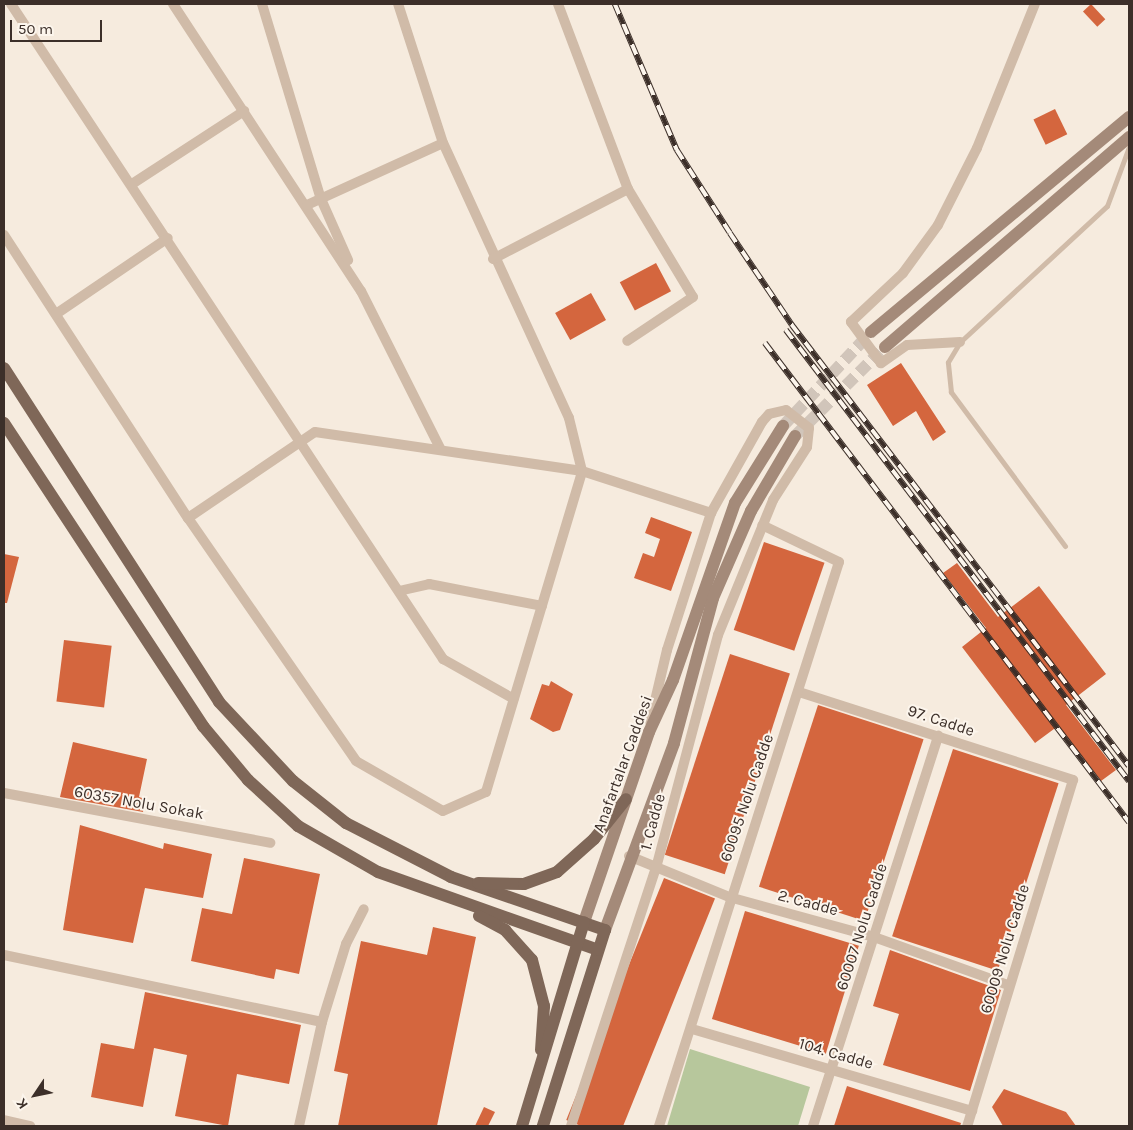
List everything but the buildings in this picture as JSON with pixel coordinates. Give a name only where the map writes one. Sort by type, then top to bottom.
[{"type":"main road","points":[[871,332],[1129,116]]},
{"type":"main road","points":[[885,347],[1129,137]]},
{"type":"main road","points":[[4,368],[219,702],[257,745],[346,823],[465,883],[605,930]]},
{"type":"main road","points":[[4,423],[154,657],[248,780],[298,826],[378,872],[455,902],[598,950]]},
{"type":"main road","name":"Anafartalar Caddesi","points":[[522,1126],[540,1072],[584,922],[649,732],[673,680],[734,503],[782,426]]},
{"type":"main road","points":[[543,1126],[598,950],[630,856],[674,743],[713,598],[751,511],[795,436]]},
{"type":"main road","points":[[465,883],[524,884],[557,872],[594,840],[626,799]]},
{"type":"main road","points":[[455,902],[505,930],[532,960],[544,1006],[540,1072]]},
{"type":"street","points":[[11,4],[303,440],[443,659],[514,699]]},
{"type":"street","points":[[173,4],[307,205],[361,291]]},
{"type":"street","points":[[262,4],[321,199],[361,291],[441,450]]},
{"type":"street","points":[[4,235],[188,518],[356,761],[443,811],[486,792],[582,471],[569,418],[493,260],[443,142],[398,4]]},
{"type":"street","points":[[558,4],[628,189],[692,298],[627,342]]},
{"type":"street","points":[[960,342],[907,345],[881,363],[851,322],[903,273],[938,225],[976,148],[1035,4]]},
{"type":"street","points":[[132,184],[244,111]]},
{"type":"street","points":[[307,205],[443,142]]},
{"type":"street","points":[[493,260],[628,189]]},
{"type":"street","points":[[56,314],[168,238]]},
{"type":"street","name":"1. Cadde","points":[[571,1126],[656,868],[718,635],[762,525],[810,437],[800,417],[786,410],[769,414],[762,422],[711,513]]},
{"type":"street","points":[[188,518],[315,432],[582,471],[711,513],[667,650],[649,732]]},
{"type":"street","name":"60095 Nolu Cadde","points":[[660,1126],[692,1029],[730,897],[799,692],[839,562],[762,525]]},
{"type":"street","points":[[399,590],[429,584],[542,606]]},
{"type":"street","name":"97. Cadde","points":[[799,692],[1073,780]]},
{"type":"street","name":"60007 Nolu Cadde","points":[[813,1126],[938,736]]},
{"type":"street","name":"60009 Nolu Cadde","points":[[967,1126],[1008,985],[1073,780]]},
{"type":"street","name":"60357 Nolu Sokak","points":[[4,793],[270,842]]},
{"type":"street","name":"2. Cadde","points":[[630,856],[730,897],[874,937],[1008,985]]},
{"type":"street","points":[[299,1126],[322,1022],[346,944],[364,909]]},
{"type":"street","points":[[4,955],[322,1022]]},
{"type":"street","name":"104. Cadde","points":[[692,1029],[832,1068],[972,1111]]},
{"type":"street","points":[[4,1121],[30,1126]]},
{"type":"lane","points":[[1065,546],[951,392],[948,362],[960,342],[1108,206],[1129,147]]},
{"type":"green space","points":[[690,1049],[810,1087],[798,1126],[667,1126]]},
{"type":"tunnel","points":[[783,426],[871,332]]},
{"type":"tunnel","points":[[795,436],[884,348]]},
{"type":"railway","points":[[615,4],[677,150],[792,325],[1129,766]]},
{"type":"railway","points":[[786,330],[1129,781]]},
{"type":"railway","points":[[765,343],[1129,822]]}]
